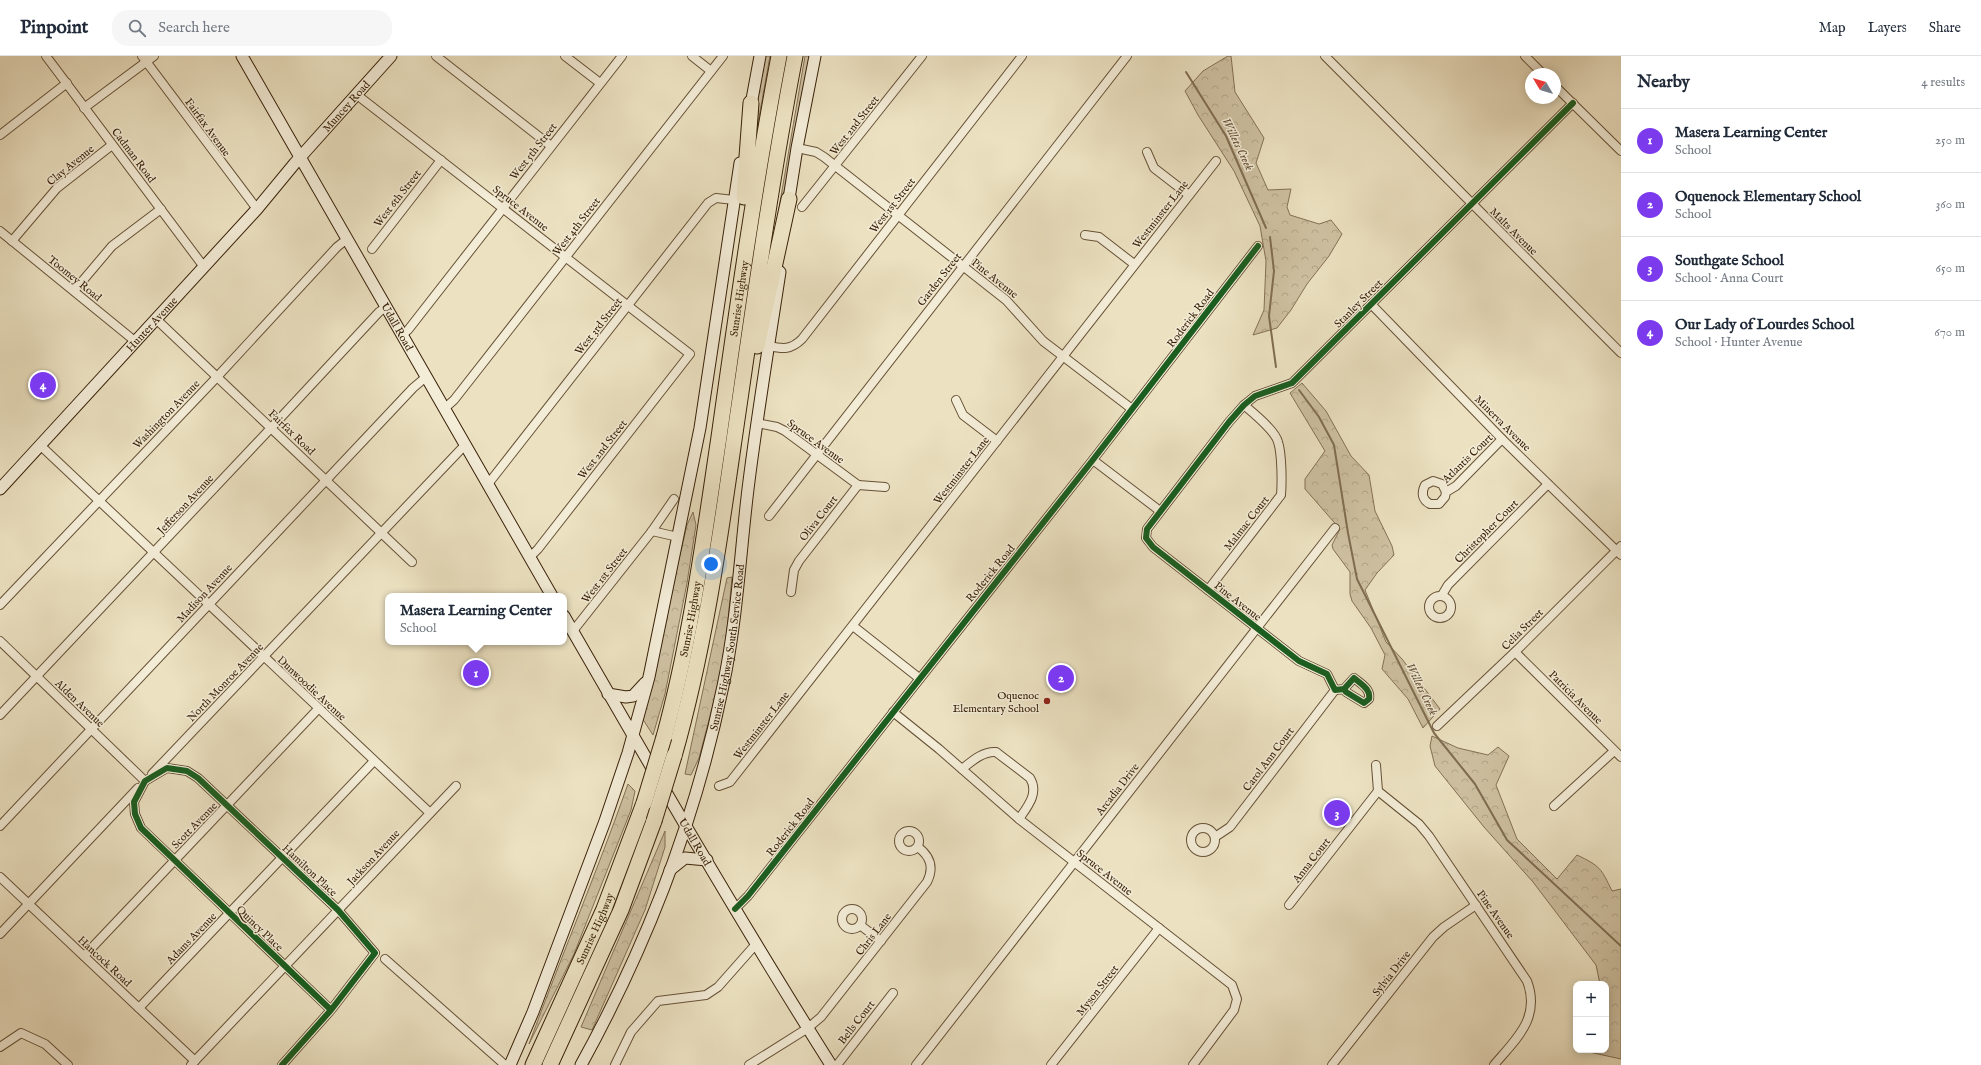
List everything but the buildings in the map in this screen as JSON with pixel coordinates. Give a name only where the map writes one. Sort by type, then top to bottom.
[{"type":"highway","name":"Sunrise Highway","points":[[534,1061],[604,909],[644,803],[664,737],[683,660],[695,599],[759,161],[779,56]]},
{"type":"highway","name":"Sunrise Highway","points":[[550,1065],[618,916],[654,821],[674,756],[693,684],[706,623],[770,194],[795,56]]},
{"type":"highway","points":[[742,278],[742,220],[751,103]]},
{"type":"highway","points":[[736,428],[752,370],[789,199]]},
{"type":"main road","name":"Udall Road","points":[[242,56],[550,593]]},
{"type":"main road","name":"Muncey Road","points":[[300,157],[391,56]]},
{"type":"main road","name":"Sunrise Highway","points":[[510,1065],[533,1012],[599,840],[633,736],[649,677],[704,404],[734,200],[760,56]]},
{"type":"main road","points":[[757,423],[797,148],[815,56]]},
{"type":"main road","name":"Hunter Avenue","points":[[0,489],[257,210],[300,157]]},
{"type":"main road","name":"Sunrise Highway South Service Road","points":[[686,824],[710,744],[726,670],[737,595],[757,423]]},
{"type":"main road","name":"Udall Road","points":[[567,621],[608,694],[735,909],[831,1065]]},
{"type":"main road","points":[[608,694],[626,698],[633,696],[649,677]]},
{"type":"main road","points":[[581,1065],[630,966],[686,824]]},
{"type":"main road","points":[[669,870],[685,858],[707,860]]},
{"type":"street","name":"Cadman Road","points":[[46,56],[204,267]]},
{"type":"street","points":[[84,108],[144,59],[154,56]]},
{"type":"street","points":[[436,56],[551,146]]},
{"type":"street","points":[[565,56],[600,84]]},
{"type":"street","name":"West 5th Street","points":[[402,335],[408,330],[622,56]]},
{"type":"street","points":[[692,56],[711,71]]},
{"type":"street","name":"West 4th Street","points":[[445,408],[459,394],[723,56]]},
{"type":"street","name":"West 2nd Street","points":[[802,207],[922,56]]},
{"type":"street","name":"West 1st Street","points":[[769,346],[787,349],[795,346],[802,339],[1022,56]]},
{"type":"street","name":"Garden Street","points":[[769,516],[1127,56]]},
{"type":"street","name":"Malts Avenue","points":[[1324,56],[1621,353]]},
{"type":"street","points":[[1525,56],[1537,68]]},
{"type":"street","name":"Fairfax Avenue","points":[[144,59],[257,210]]},
{"type":"street","points":[[0,135],[67,83]]},
{"type":"street","points":[[1561,92],[1621,151]]},
{"type":"street","name":"Spruce Avenue","points":[[356,95],[690,354]]},
{"type":"street","name":"Stanley Street","points":[[1160,511],[1244,405],[1255,396],[1292,383],[1573,103]]},
{"type":"street","name":"Clay Avenue","points":[[12,240],[57,188],[112,145]]},
{"type":"street","name":"Pine Avenue","points":[[797,148],[820,154],[836,166],[897,216],[1006,300],[1033,332],[1132,410]]},
{"type":"street","points":[[1147,152],[1154,168],[1189,195]]},
{"type":"street","name":"West 6th Street","points":[[372,249],[441,160]]},
{"type":"street","name":"Westminster Lane","points":[[719,786],[730,782],[1134,264],[1216,162]]},
{"type":"street","name":"West 3rd Street","points":[[488,484],[710,201],[720,198],[734,200]]},
{"type":"street","points":[[74,291],[118,240],[161,209]]},
{"type":"street","name":"Toomey Road","points":[[0,231],[136,342]]},
{"type":"street","points":[[1085,235],[1099,237],[1134,264]]},
{"type":"street","name":"Washington Avenue","points":[[0,605],[217,377],[336,247],[347,239]]},
{"type":"street","name":"Roderick Road","points":[[735,909],[748,896],[1093,460],[1258,246]]},
{"type":"street","name":"Minerva Avenue","points":[[1371,304],[1502,439],[1619,550]]},
{"type":"street","name":"Jefferson Avenue","points":[[0,715],[272,428],[378,312],[386,307]]},
{"type":"street","name":"Fairfax Road","points":[[156,319],[412,562]]},
{"type":"street","name":"West 2nd Street","points":[[530,557],[538,549],[690,354]]},
{"type":"street","name":"Madison Avenue","points":[[0,826],[415,385],[426,377]]},
{"type":"street","points":[[956,400],[963,415],[997,441]]},
{"type":"street","name":"Malmac Court","points":[[1208,590],[1281,495],[1282,485],[1278,441],[1269,429],[1244,405]]},
{"type":"street","name":"Spruce Avenue","points":[[757,423],[781,428],[858,485]]},
{"type":"street","name":"Atlantis Court","points":[[1446,492],[1456,486],[1502,439]]},
{"type":"street","name":"North Monroe Avenue","points":[[0,934],[466,445]]},
{"type":"street","name":"Dunwoodie Avenue","points":[[41,446],[154,552],[263,658],[430,813]]},
{"type":"street","points":[[1093,460],[1160,511]]},
{"type":"street","name":"Christopher Court","points":[[1442,595],[1448,585],[1548,484]]},
{"type":"street","points":[[858,485],[885,487]]},
{"type":"street","name":"Oliva Court","points":[[790,592],[794,570],[799,561],[858,485]]},
{"type":"street","name":"West 1st Street","points":[[573,631],[652,531],[674,499]]},
{"type":"street","name":"Pine Avenue","points":[[1160,511],[1147,529],[1146,538],[1153,547],[1299,661],[1327,674],[1339,689]]},
{"type":"street","name":"Arcadia Drive","points":[[916,1065],[1335,528]]},
{"type":"street","points":[[652,531],[678,537]]},
{"type":"street","name":"Celia Street","points":[[1437,726],[1619,550]]},
{"type":"street","points":[[853,626],[919,678]]},
{"type":"street","name":"Alden Avenue","points":[[0,641],[145,781]]},
{"type":"street","name":"Patricia Avenue","points":[[1515,652],[1621,757]]},
{"type":"street","name":"Carol Ann Court","points":[[1215,837],[1230,827],[1339,689]]},
{"type":"street","name":"Scott Avenue","points":[[84,956],[228,806],[318,709]]},
{"type":"street","name":"Spruce Avenue","points":[[893,712],[962,769],[1019,819],[1229,982],[1234,988],[1236,995],[1236,1006],[1232,1014],[1192,1065]]},
{"type":"street","points":[[962,769],[990,751],[996,752],[1030,778],[1034,794],[1019,819]]},
{"type":"street","points":[[1554,806],[1614,751]]},
{"type":"street","name":"Adams Avenue","points":[[139,1008],[374,761]]},
{"type":"street","points":[[1376,765],[1378,791]]},
{"type":"street","points":[[175,860],[141,828],[135,814],[134,802],[145,781],[167,768],[188,771],[198,778],[228,806]]},
{"type":"street","name":"Jackson Avenue","points":[[193,1063],[456,786]]},
{"type":"street","name":"Pine Avenue","points":[[1378,791],[1424,830],[1522,970],[1527,981],[1532,996],[1530,1014],[1526,1025],[1494,1065]]},
{"type":"street","name":"Anna Court","points":[[1289,905],[1378,791]]},
{"type":"street","name":"Hamilton Place","points":[[228,806],[338,910],[375,953],[331,1010]]},
{"type":"street","name":"Chris Lane","points":[[749,1065],[808,1028],[824,1013],[881,941],[931,874],[931,866],[923,851],[918,847]]},
{"type":"street","name":"Quincy Place","points":[[175,860],[331,1010]]},
{"type":"street","name":"Hancock Road","points":[[0,876],[139,1008],[193,1063]]},
{"type":"street","name":"Sylvia Drive","points":[[1332,1065],[1436,933],[1476,905]]},
{"type":"street","points":[[860,925],[881,941]]},
{"type":"street","name":"Myson Street","points":[[1052,1065],[1159,928]]},
{"type":"street","points":[[615,1065],[631,1032],[658,1001],[706,995],[718,987],[756,944]]},
{"type":"street","points":[[386,959],[505,1065]]},
{"type":"street","name":"Bells Court","points":[[836,1065],[894,993]]},
{"type":"street","points":[[282,1065],[331,1010]]},
{"type":"street","points":[[0,1047],[21,1033],[45,1044],[68,1065]]},
{"type":"green space","points":[[765,56],[770,56],[754,145],[757,96]]},
{"type":"green space","points":[[805,56],[811,56],[781,226],[771,255]]},
{"type":"green space","points":[[1228,56],[1231,56],[1235,92],[1264,138],[1256,163],[1268,190],[1291,189],[1287,207],[1290,215],[1319,224],[1331,220],[1342,234],[1329,256],[1307,284],[1291,310],[1277,328],[1253,335],[1264,310],[1266,261],[1260,226],[1234,171],[1198,115],[1185,91],[1203,71]]},
{"type":"green space","points":[[1302,383],[1326,411],[1351,456],[1369,475],[1375,511],[1392,546],[1394,555],[1377,573],[1365,590],[1386,642],[1402,659],[1440,709],[1423,728],[1408,699],[1382,669],[1385,655],[1371,628],[1352,601],[1350,594],[1350,572],[1333,549],[1332,545],[1340,529],[1305,489],[1305,479],[1325,451],[1290,393]]},
{"type":"green space","points":[[693,512],[696,525],[687,583],[665,694],[653,735],[642,718],[687,525]]},
{"type":"green space","points":[[732,577],[724,663],[699,758],[691,775],[685,774],[727,578]]},
{"type":"green space","points":[[1432,736],[1458,748],[1488,755],[1498,747],[1509,756],[1496,785],[1517,839],[1557,879],[1577,855],[1599,868],[1612,891],[1621,889],[1621,1059],[1594,1053],[1609,1053],[1609,981],[1599,981],[1596,965],[1533,882],[1484,827],[1435,766],[1430,746]]},
{"type":"green space","points":[[628,784],[635,791],[631,810],[574,954],[529,1044],[604,850]]},
{"type":"green space","points":[[665,831],[665,847],[645,910],[592,1030],[581,1027]]},
{"type":"waterway","name":"Willets Creek","points":[[1186,72],[1226,136],[1266,228]]},
{"type":"waterway","name":"Willets Creek","points":[[1270,237],[1274,271],[1269,316],[1276,367]]},
{"type":"waterway","name":"Willets Creek","points":[[1299,390],[1319,417],[1334,445],[1357,579],[1434,733],[1475,784],[1507,840],[1621,946]]},
{"type":"cycle path","points":[[1344,689],[1354,678],[1367,690],[1369,699],[1364,703],[1346,692],[1344,689],[1335,690],[1327,674],[1299,661],[1153,547],[1146,538],[1147,529],[1229,422],[1244,405],[1255,396],[1292,383],[1573,103]]},
{"type":"cycle path","points":[[735,909],[748,896],[1092,461],[1258,246]]},
{"type":"cycle path","points":[[282,1065],[331,1010],[375,953],[338,910],[198,778],[187,771],[167,768],[145,781],[134,802],[135,814],[141,828],[331,1010]]},
{"type":"place","name":"Our Lady of Lourdes School","points":[[43,385]]},
{"type":"place","name":"Masera Learning Center","points":[[476,673]]},
{"type":"place","name":"Oquenock Elementary School","points":[[1061,678]]},
{"type":"place","name":"Oquenoc Elementary School","points":[[1047,701]]},
{"type":"place","name":"Southgate School","points":[[1337,813]]}]
